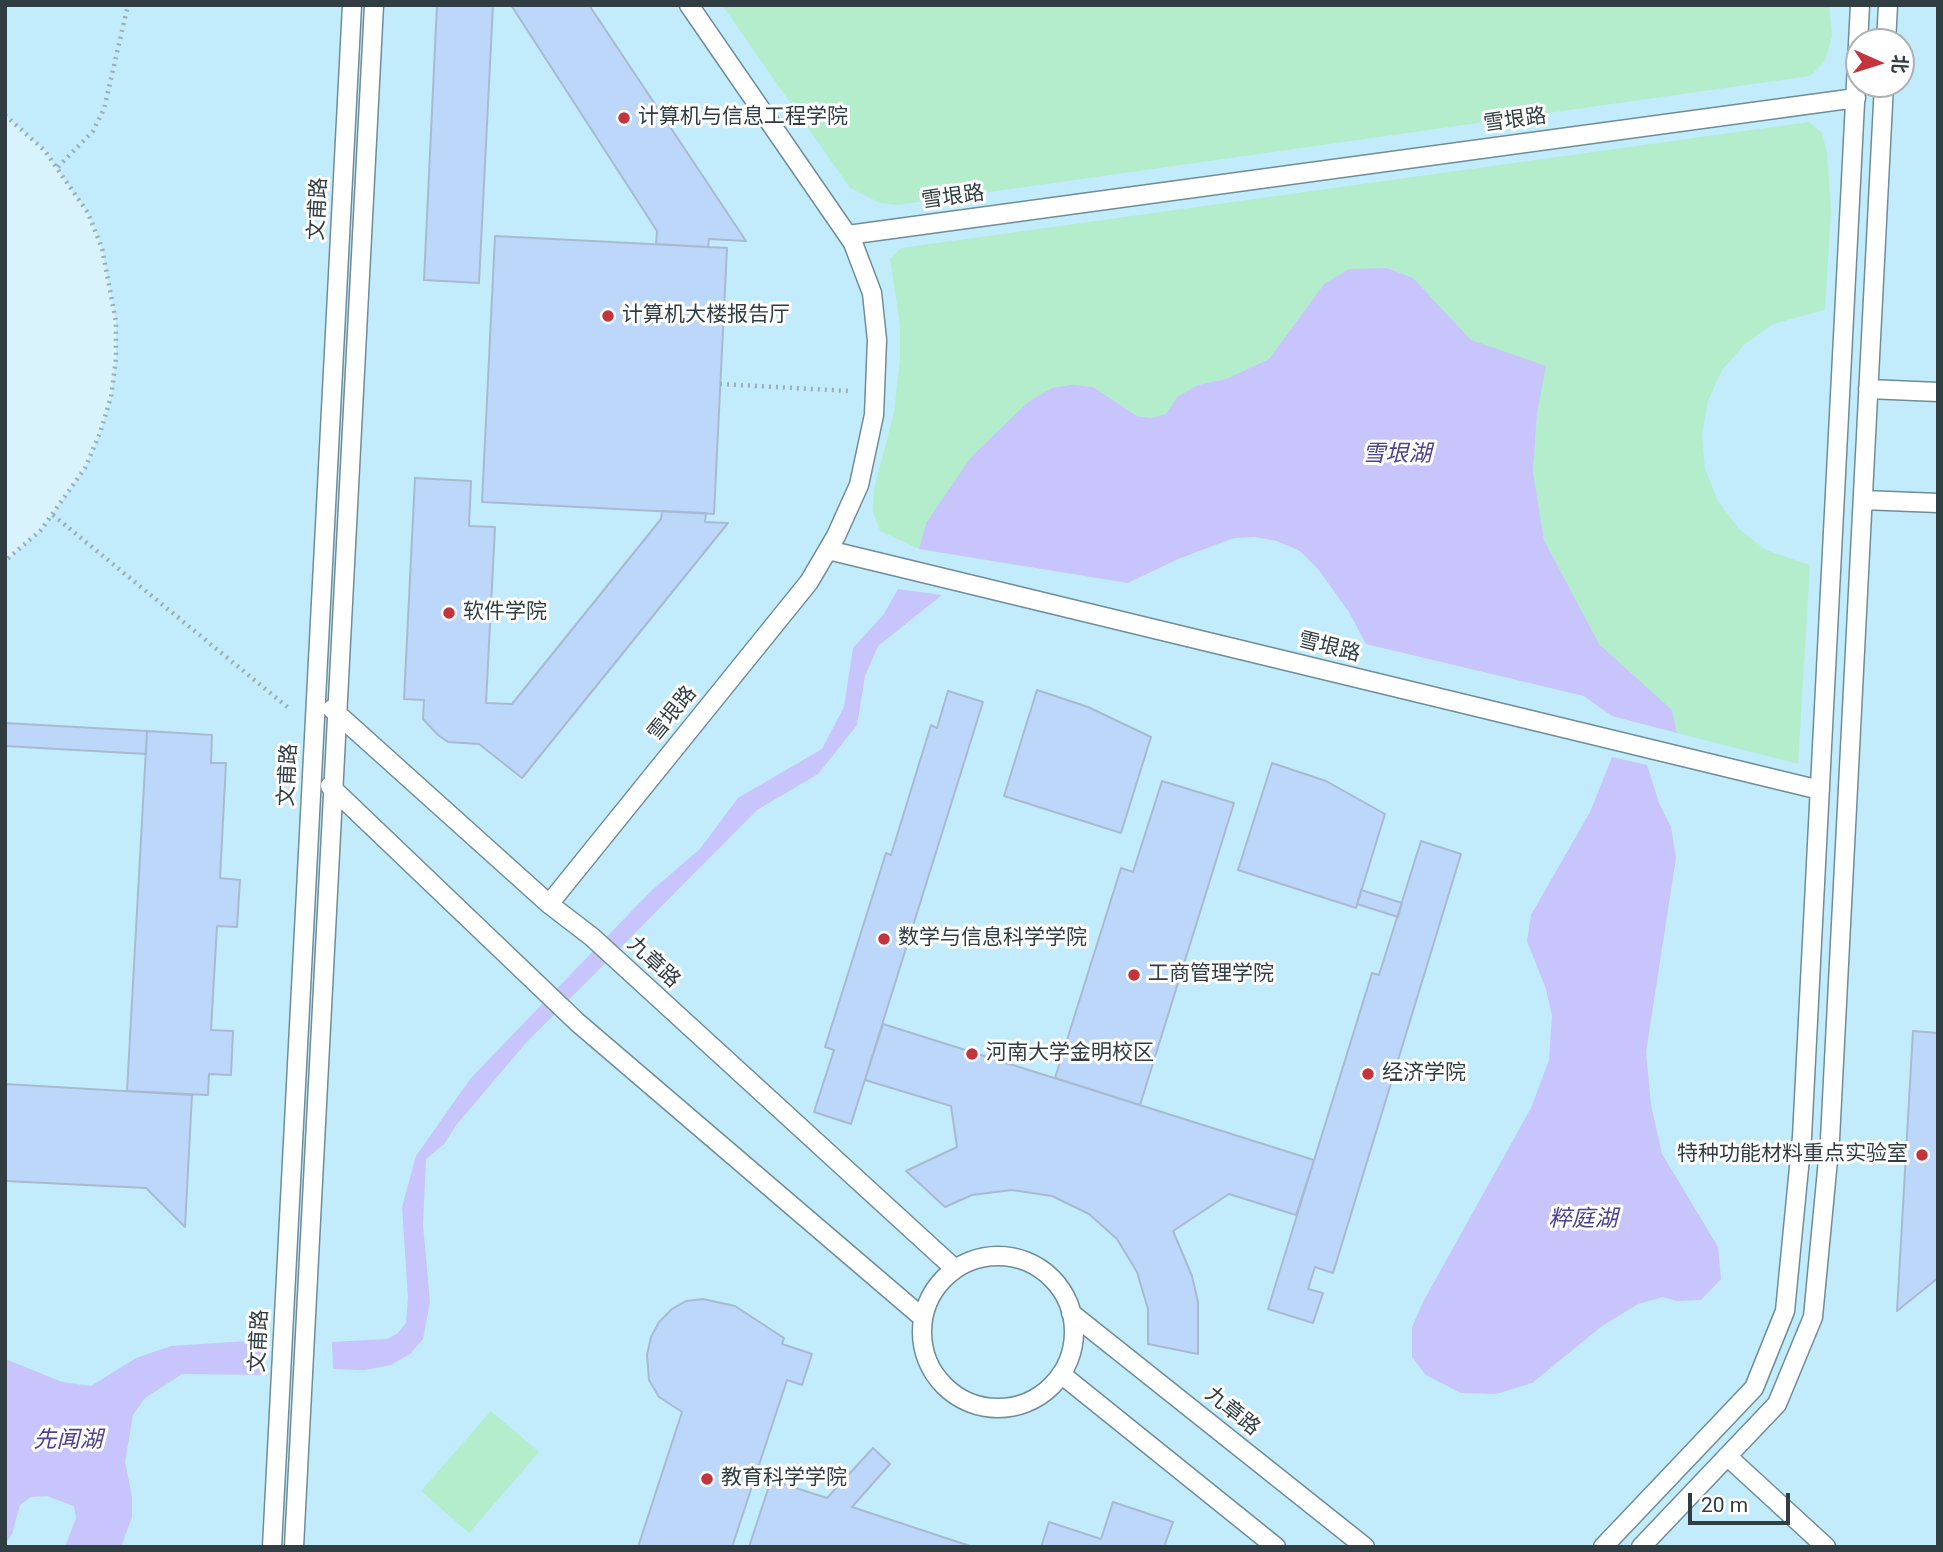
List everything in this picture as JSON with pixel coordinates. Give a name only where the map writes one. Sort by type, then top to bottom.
[{"type":"lane","name":"文甫路","points":[[272,1547],[352,5]]},
{"type":"lane","points":[[295,1547],[374,5]]},
{"type":"lane","name":"雪垠路","points":[[549,904],[809,582],[828,550],[859,485],[874,415],[877,340],[872,293],[848,235],[689,5]]},
{"type":"lane","points":[[1859,28],[1860,5]]},
{"type":"lane","points":[[1887,28],[1888,5]]},
{"type":"lane","points":[[1603,1547],[1754,1388],[1785,1311],[1802,1137],[1856,98]]},
{"type":"lane","name":"雪垠路","points":[[848,235],[1856,98]]},
{"type":"lane","points":[[1641,1547],[1777,1404],[1813,1317],[1830,1139],[1883,98]]},
{"type":"lane","points":[[1868,389],[1938,392]]},
{"type":"lane","points":[[1863,500],[1938,503]]},
{"type":"lane","name":"雪垠路","points":[[828,550],[1820,790]]},
{"type":"lane","name":"九章路","points":[[316,695],[549,904],[592,937],[955,1269]]},
{"type":"lane","points":[[312,770],[577,1022],[923,1318]]},
{"type":"lane","points":[[998,1256],[1017,1259],[1051,1278],[1063,1294],[1071,1313],[1072,1345],[1061,1374],[1048,1390],[1031,1401],[1011,1408],[972,1405],[940,1382],[929,1366],[923,1348],[923,1318],[933,1292],[955,1269],[979,1258],[998,1256]]},
{"type":"lane","name":"九章路","points":[[1071,1313],[1365,1547]]},
{"type":"lane","points":[[1061,1374],[1276,1547]]},
{"type":"lane","points":[[1727,1456],[1826,1547]]},
{"type":"path","points":[[58,167],[93,131],[104,109],[128,5]]},
{"type":"path","points":[[5,115],[45,151],[88,213],[102,248],[116,321],[116,359],[111,397],[85,468],[53,515],[5,561]]},
{"type":"path","points":[[720,384],[875,392]]},
{"type":"path","points":[[53,515],[314,729]]},
{"type":"shaded area","name":"河南大学金明校区","points":[[5,5],[1938,5],[1938,1547],[5,1547],[5,561],[41,530],[85,468],[111,397],[116,359],[116,322],[102,248],[88,213],[45,151],[5,115]]},
{"type":"green space","points":[[722,5],[1829,5],[1832,36],[1825,61],[1810,76],[898,205],[880,203],[850,188]]},
{"type":"green space","points":[[1809,122],[1822,133],[1827,153],[1831,209],[1825,310],[1773,324],[1745,344],[1722,370],[1708,401],[1702,435],[1705,469],[1718,501],[1739,529],[1766,550],[1810,565],[1798,764],[1677,733],[1672,710],[1599,644],[1544,540],[1533,472],[1537,413],[1498,352],[1471,340],[1413,278],[1387,268],[1324,284],[1269,359],[1226,379],[1198,385],[1177,397],[1166,414],[1151,418],[1137,416],[1093,387],[1052,388],[1028,402],[971,457],[926,523],[919,549],[880,531],[873,512],[874,489],[894,412],[900,359],[900,325],[890,259],[901,248]]},
{"type":"green space","points":[[491,1411],[539,1452],[469,1533],[421,1491]]},
{"type":"water","name":"雪垠湖","points":[[1387,268],[1413,278],[1471,340],[1546,366],[1537,413],[1533,472],[1544,540],[1599,644],[1672,710],[1677,733],[1612,716],[1584,696],[1366,644],[1349,612],[1318,569],[1300,551],[1277,541],[1255,537],[1234,538],[1178,559],[1128,583],[919,549],[926,523],[971,457],[1028,402],[1052,388],[1072,385],[1093,387],[1137,416],[1151,418],[1166,414],[1177,397],[1198,385],[1226,379],[1269,359],[1324,284],[1349,269]]},
{"type":"water","points":[[898,589],[942,595],[878,646],[865,676],[857,725],[818,774],[757,810],[525,1044],[457,1124],[444,1144],[426,1159],[423,1225],[430,1302],[423,1339],[410,1354],[391,1365],[365,1370],[333,1369],[332,1342],[387,1339],[397,1334],[406,1323],[408,1298],[402,1207],[416,1156],[471,1078],[651,891],[700,849],[738,798],[822,749],[844,707],[853,648],[884,614]]},
{"type":"water","name":"粹庭湖","points":[[1612,757],[1647,765],[1659,803],[1671,827],[1676,858],[1646,1052],[1651,1105],[1662,1154],[1718,1247],[1721,1279],[1701,1300],[1677,1301],[1663,1297],[1638,1304],[1602,1326],[1532,1383],[1496,1394],[1461,1393],[1426,1375],[1412,1357],[1412,1327],[1423,1302],[1531,1108],[1549,1060],[1552,1016],[1546,989],[1527,941],[1531,915],[1590,812]]},
{"type":"water","name":"先闻湖","points":[[264,1340],[262,1375],[182,1374],[145,1398],[133,1415],[125,1462],[132,1497],[132,1517],[121,1547],[65,1547],[76,1518],[74,1506],[47,1496],[31,1497],[20,1505],[12,1534],[5,1544],[5,1359],[62,1382],[91,1386],[136,1358],[171,1346]]},
{"type":"building","points":[[437,5],[493,5],[479,283],[424,280]]},
{"type":"building","name":"计算机与信息工程学院","points":[[511,5],[589,5],[746,241],[709,239],[708,247],[656,244],[657,231]]},
{"type":"building","name":"计算机大楼报告厅","points":[[495,236],[727,248],[714,514],[482,502]]},
{"type":"building","name":"软件学院","points":[[415,478],[471,481],[469,526],[495,527],[486,703],[512,704],[661,519],[662,511],[706,513],[705,522],[728,523],[522,778],[479,744],[448,742],[423,719],[424,700],[404,699]]},
{"type":"building","points":[[1037,690],[1088,707],[1151,737],[1121,833],[1004,796]]},
{"type":"building","name":"数学与信息科学学院","points":[[948,691],[983,702],[851,1124],[814,1112],[834,1050],[825,1047],[886,853],[891,855],[931,725],[937,728]]},
{"type":"building","points":[[5,723],[147,731],[146,754],[5,746]]},
{"type":"building","points":[[147,731],[212,735],[211,763],[226,763],[220,878],[240,880],[237,927],[217,926],[211,1030],[233,1031],[231,1075],[209,1074],[208,1095],[127,1091]]},
{"type":"building","points":[[1272,763],[1326,781],[1385,814],[1356,908],[1238,870]]},
{"type":"building","name":"工商管理学院","points":[[1162,781],[1234,803],[1140,1105],[1055,1078],[1121,868],[1133,872]]},
{"type":"building","name":"经济学院","points":[[1421,841],[1461,854],[1333,1273],[1315,1267],[1308,1289],[1323,1293],[1313,1323],[1268,1309],[1372,973],[1379,975]]},
{"type":"building","points":[[1361,890],[1402,903],[1398,917],[1357,904]]},
{"type":"building","points":[[883,1024],[1314,1160],[1296,1215],[1229,1194],[1173,1231],[1192,1276],[1198,1302],[1198,1354],[1148,1344],[1148,1309],[1137,1272],[1117,1239],[1089,1214],[1052,1196],[1012,1190],[972,1195],[945,1207],[906,1171],[957,1147],[951,1106],[865,1080]]},
{"type":"building","name":"特种功能材料重点实验室","points":[[1913,1031],[1938,1033],[1938,1278],[1897,1311]]},
{"type":"building","points":[[5,1084],[192,1095],[185,1227],[146,1188],[5,1181]]},
{"type":"building","name":"教育科学学院","points":[[703,1299],[735,1306],[784,1338],[782,1344],[812,1354],[802,1385],[787,1380],[732,1547],[638,1547],[682,1412],[659,1397],[649,1380],[647,1355],[651,1337],[659,1322],[672,1309],[686,1301]]},
{"type":"building","points":[[873,1448],[890,1464],[852,1507],[973,1547],[749,1547],[771,1480],[827,1498]]},
{"type":"building","points":[[1113,1502],[1173,1522],[1164,1547],[1041,1547],[1049,1522],[1101,1539]]},
{"type":"place","name":"计算机与信息工程学院","points":[[624,118]]},
{"type":"place","name":"计算机大楼报告厅","points":[[608,316]]},
{"type":"place","name":"软件学院","points":[[449,613]]},
{"type":"place","name":"数学与信息科学学院","points":[[884,939]]},
{"type":"place","name":"工商管理学院","points":[[1134,975]]},
{"type":"place","name":"河南大学金明校区","points":[[972,1054]]},
{"type":"place","name":"经济学院","points":[[1368,1074]]},
{"type":"place","name":"特种功能材料重点实验室","points":[[1922,1155]]},
{"type":"place","name":"教育科学学院","points":[[707,1479]]}]
